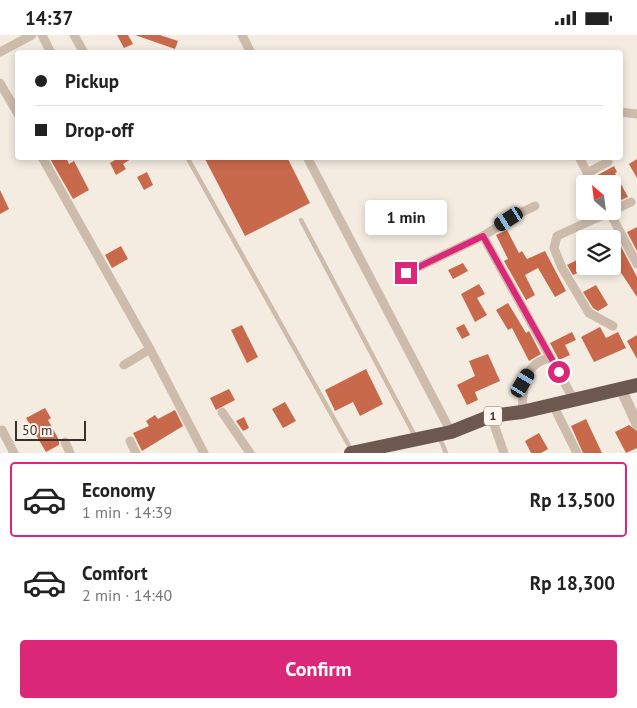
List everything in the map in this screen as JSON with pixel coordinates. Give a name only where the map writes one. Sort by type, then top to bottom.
[{"type":"highway","name":"1","points":[[352,453],[371,451],[445,433],[491,416],[522,412],[637,385]]},
{"type":"street","points":[[0,52],[32,35]]},
{"type":"street","points":[[42,35],[50,50]]},
{"type":"street","points":[[74,35],[82,50]]},
{"type":"street","points":[[242,35],[250,50]]},
{"type":"street","points":[[0,83],[15,109]]},
{"type":"street","points":[[623,113],[637,113]]},
{"type":"street","points":[[44,160],[150,349],[204,453]]},
{"type":"street","points":[[308,160],[445,433]]},
{"type":"street","points":[[580,160],[587,173],[608,162]]},
{"type":"street","points":[[621,207],[631,202]]},
{"type":"street","points":[[406,273],[483,236],[518,214],[535,206]]},
{"type":"street","points":[[593,220],[557,236],[554,248],[562,268],[589,313],[613,327]]},
{"type":"street","points":[[615,220],[637,262]]},
{"type":"street","points":[[483,236],[574,400]]},
{"type":"street","points":[[124,365],[150,349]]},
{"type":"street","points":[[522,412],[523,383],[534,365],[551,358]]},
{"type":"street","points":[[621,389],[637,424]]},
{"type":"street","points":[[552,405],[577,453]]},
{"type":"street","points":[[222,412],[250,453]]},
{"type":"street","points":[[491,416],[504,453]]},
{"type":"street","points":[[2,429],[14,453]]},
{"type":"street","points":[[130,441],[136,453]]},
{"type":"street","points":[[65,442],[70,453]]},
{"type":"lane","points":[[189,160],[352,453]]},
{"type":"lane","points":[[301,220],[417,440]]},
{"type":"lane","points":[[445,433],[446,453]]},
{"type":"building","points":[[117,35],[128,35],[133,44],[124,48]]},
{"type":"building","points":[[135,35],[160,35],[178,41],[175,49]]},
{"type":"building","points":[[637,159],[637,178],[629,164]]},
{"type":"building","points":[[51,160],[67,160],[69,164],[74,161],[89,190],[73,199]]},
{"type":"building","points":[[115,160],[129,160],[123,164],[126,169],[116,175],[110,163]]},
{"type":"building","points":[[206,160],[288,160],[310,203],[245,236]]},
{"type":"building","points":[[614,166],[617,172],[615,173],[616,175],[598,175]]},
{"type":"building","points":[[147,172],[153,185],[144,190],[137,177]]},
{"type":"building","points":[[621,184],[628,197],[621,200]]},
{"type":"building","points":[[0,190],[9,209],[0,214]]},
{"type":"building","points":[[637,227],[637,251],[627,232]]},
{"type":"building","points":[[507,230],[519,253],[522,251],[527,259],[545,251],[566,291],[555,297],[538,268],[525,275],[535,295],[526,300],[504,261],[508,259],[496,235]]},
{"type":"building","points":[[121,246],[128,259],[112,268],[105,255]]},
{"type":"building","points":[[621,247],[637,277],[637,297],[621,273]]},
{"type":"building","points":[[576,260],[576,274],[573,275],[567,265]]},
{"type":"building","points":[[463,263],[468,271],[453,279],[448,270]]},
{"type":"building","points":[[479,284],[485,294],[477,298],[487,315],[475,322],[461,294]]},
{"type":"building","points":[[596,285],[608,305],[598,311],[593,308],[583,292]]},
{"type":"building","points":[[508,303],[526,333],[529,331],[541,354],[529,361],[512,328],[508,330],[496,310]]},
{"type":"building","points":[[464,324],[470,335],[462,339],[456,328]]},
{"type":"building","points":[[242,325],[258,357],[247,363],[231,330]]},
{"type":"building","points":[[600,327],[606,338],[618,332],[626,348],[594,362],[581,337]]},
{"type":"building","points":[[572,332],[576,340],[565,345],[570,355],[559,360],[550,343]]},
{"type":"building","points":[[637,335],[637,359],[627,341]]},
{"type":"building","points":[[488,354],[500,381],[475,392],[478,400],[467,405],[457,385],[475,376],[469,361]]},
{"type":"building","points":[[366,369],[383,404],[360,416],[353,402],[335,411],[325,390]]},
{"type":"building","points":[[229,389],[235,400],[216,410],[210,398]]},
{"type":"building","points":[[285,402],[296,421],[283,428],[272,409]]},
{"type":"building","points":[[45,408],[51,418],[48,420],[59,440],[59,445],[46,452],[26,418]]},
{"type":"building","points":[[175,410],[183,426],[142,451],[133,433],[149,426],[146,421],[155,415],[158,419]]},
{"type":"building","points":[[244,417],[249,428],[243,431],[236,421]]},
{"type":"building","points":[[586,419],[602,453],[583,453],[571,426]]},
{"type":"building","points":[[629,425],[637,431],[637,448],[626,453],[615,432]]},
{"type":"building","points":[[539,433],[548,449],[541,453],[531,453],[525,441]]},
{"type":"route","points":[[406,273],[483,236],[559,372]]}]
